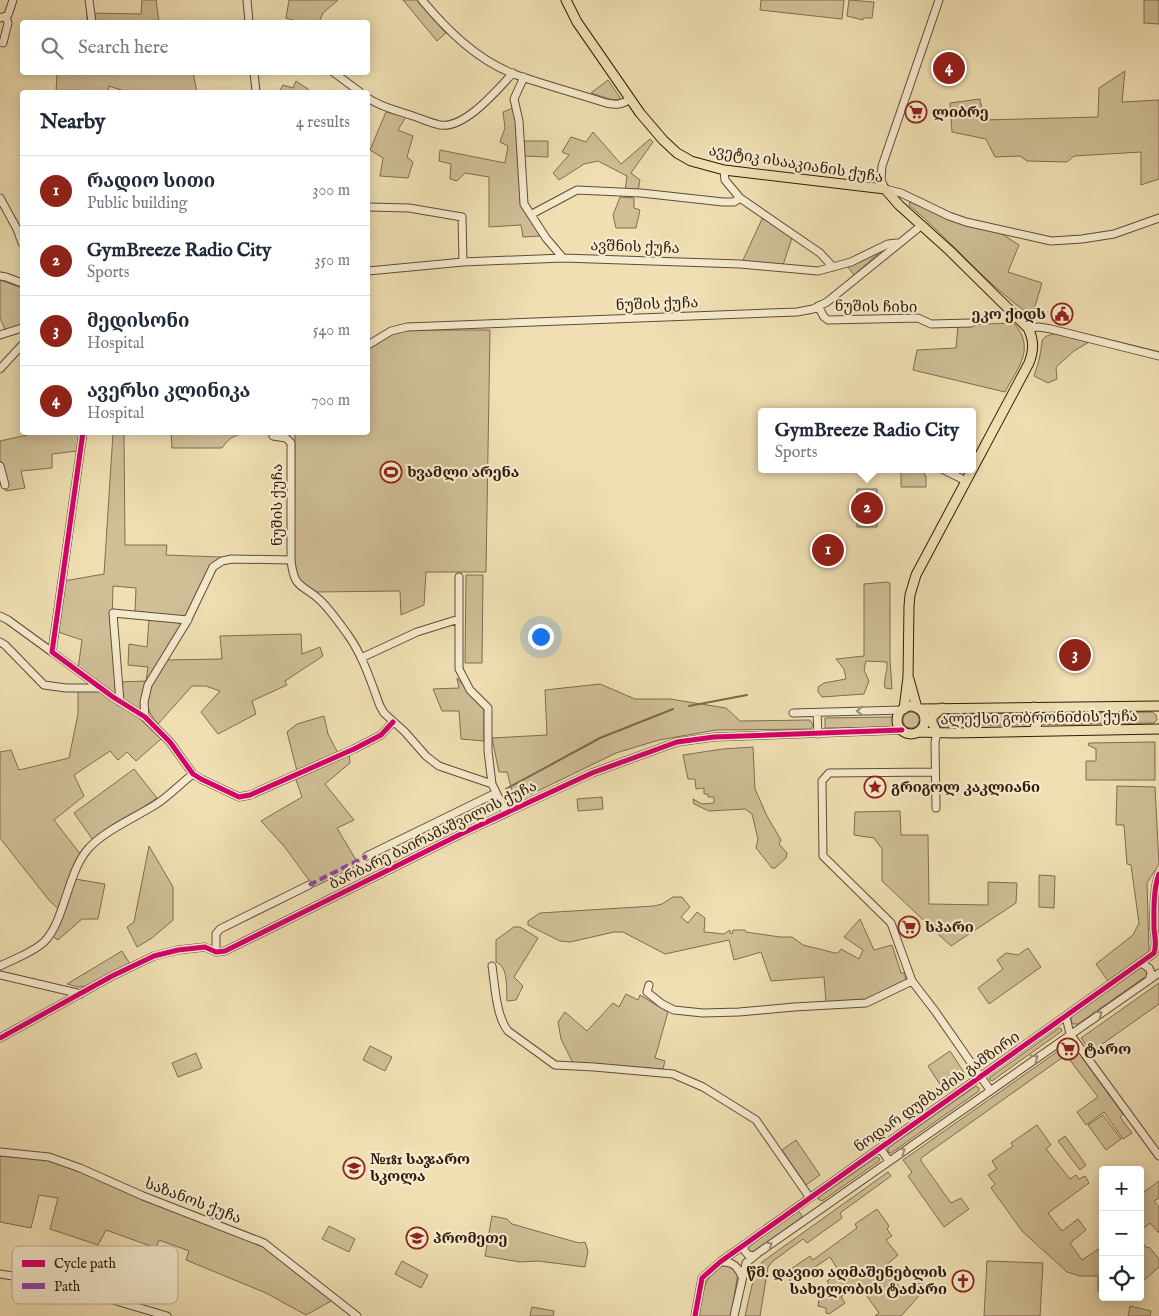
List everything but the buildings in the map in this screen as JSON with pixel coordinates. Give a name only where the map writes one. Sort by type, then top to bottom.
[{"type":"main road","name":"ავეტიკ ისააკიანის ქუჩა","points":[[566,0],[577,22],[630,99],[647,122],[677,153],[691,161],[724,170],[885,189],[899,205],[1028,328]]},
{"type":"main road","points":[[976,463],[1029,362],[1033,348],[1032,337],[1028,328]]},
{"type":"main road","points":[[903,709],[908,677],[909,606],[913,586],[920,566],[971,473]]},
{"type":"main road","points":[[908,677],[918,708]]},
{"type":"main road","points":[[910,706],[918,708],[923,712],[925,723],[918,732],[908,734],[902,730],[898,722],[899,713],[910,706]]},
{"type":"main road","name":"ალექსი გობრონიძის ქუჩა","points":[[918,708],[1159,706]]},
{"type":"main road","points":[[1033,731],[1038,722],[1034,707]]},
{"type":"main road","points":[[937,733],[932,717],[942,708]]},
{"type":"main road","name":"ალექსი გობრონიძის ქუჩა","points":[[918,732],[1159,729]]},
{"type":"street","points":[[3,43],[8,23],[3,17],[11,10],[13,0]]},
{"type":"street","points":[[90,0],[92,20]]},
{"type":"street","points":[[247,0],[249,20]]},
{"type":"street","points":[[422,0],[437,18],[472,49],[513,73],[614,105],[625,103],[630,99]]},
{"type":"street","points":[[939,0],[882,166],[881,180],[885,189],[901,193],[966,222],[1052,240],[1082,240],[1114,234],[1159,218]]},
{"type":"street","points":[[370,99],[379,105],[440,125],[454,124],[465,118],[486,101],[513,73]]},
{"type":"street","points":[[254,75],[256,90]]},
{"type":"street","points":[[337,75],[357,90]]},
{"type":"street","points":[[524,76],[514,99],[518,120],[524,204],[546,238],[564,258]]},
{"type":"street","points":[[724,170],[725,180],[740,198],[820,253],[833,267]]},
{"type":"street","points":[[532,214],[577,190],[641,193],[724,202],[734,202],[740,198]]},
{"type":"street","points":[[0,198],[20,238]]},
{"type":"street","points":[[370,207],[409,208],[462,217],[463,262]]},
{"type":"street","name":"ნუშის ქუჩა","points":[[370,344],[391,331],[407,327],[797,312],[827,302],[897,243],[922,225]]},
{"type":"street","name":"ავშნის ქუჩა","points":[[370,271],[463,262],[564,258],[740,264],[818,271],[851,262],[888,244],[897,243]]},
{"type":"street","points":[[0,276],[6,276],[20,282]]},
{"type":"street","name":"ნუშის ჩიხი","points":[[818,306],[828,320],[918,318],[930,324],[971,323]]},
{"type":"street","points":[[1028,328],[1051,329],[1159,356]]},
{"type":"street","points":[[0,335],[20,329]]},
{"type":"street","points":[[0,369],[20,347]]},
{"type":"street","points":[[52,652],[82,435]]},
{"type":"street","name":"ნუშის ქუჩა","points":[[273,435],[286,438],[291,443],[291,560]]},
{"type":"street","points":[[0,466],[4,485]]},
{"type":"street","points":[[949,473],[966,482]]},
{"type":"street","points":[[145,717],[144,702],[148,685],[188,620],[213,567],[222,561],[232,559],[291,560],[292,571],[298,584],[321,601],[348,635],[380,706],[393,722],[405,732],[426,756],[439,766],[492,784]]},
{"type":"street","points":[[458,577],[459,669],[470,690],[488,708],[488,751],[492,784],[506,812]]},
{"type":"street","points":[[120,702],[113,612],[188,620]]},
{"type":"street","points":[[0,616],[120,702],[145,717],[170,742],[193,774],[235,795],[244,797],[354,749],[381,735],[393,722]]},
{"type":"street","points":[[360,658],[417,632],[459,619]]},
{"type":"street","points":[[0,642],[44,685],[66,688],[100,688]]},
{"type":"street","points":[[793,713],[903,709]]},
{"type":"street","points":[[818,713],[818,734]]},
{"type":"street","name":"ბარბარე ბაირამაშვილის ქუჩა","points":[[0,1038],[112,976],[154,956],[178,950],[205,947],[216,952],[225,951],[506,812],[592,773],[677,742],[714,737],[902,730]]},
{"type":"street","points":[[936,808],[937,733]]},
{"type":"street","points":[[935,772],[829,773],[822,781],[823,856],[891,923],[912,981],[990,1090]]},
{"type":"street","points":[[0,966],[44,942],[53,930],[75,872],[88,849],[103,837],[157,804],[193,774]]},
{"type":"street","name":"ბარბარე ბაირამაშვილის ქუჩა","points":[[367,856],[496,793]]},
{"type":"street","name":"ნოდარ დუმბაძის გამზირი","points":[[694,1316],[702,1278],[720,1262],[1157,951],[1157,881],[1159,874]]},
{"type":"street","name":"ბარბარე ბაირამაშვილის ქუჩა","points":[[216,952],[216,934],[220,929],[309,885]]},
{"type":"street","points":[[1141,963],[1150,968],[1149,980]]},
{"type":"street","points":[[492,966],[500,1013],[503,1025],[508,1031],[555,1065],[673,1074],[703,1087],[756,1120],[810,1198]]},
{"type":"street","name":"ნოდარ დუმბაძის გამზირი","points":[[734,1316],[746,1264],[754,1256],[1159,973]]},
{"type":"street","points":[[0,975],[81,994]]},
{"type":"street","points":[[649,985],[647,992],[668,1008],[703,1013],[866,1003],[912,981]]},
{"type":"street","points":[[1066,1016],[1070,1034],[1159,1156]]},
{"type":"street","points":[[880,1148],[889,1161]]},
{"type":"street","name":"საზანოს ქუჩა","points":[[0,1152],[49,1157],[264,1243],[357,1316]]},
{"type":"street","points":[[796,1208],[802,1210],[806,1215],[805,1220]]},
{"type":"street","points":[[744,1244],[744,1250],[748,1255],[754,1256]]},
{"type":"street","points":[[720,1262],[734,1264],[742,1278]]},
{"type":"street","points":[[127,1304],[167,1316]]},
{"type":"shaded area","points":[[142,0],[156,0],[159,20],[87,20],[87,13],[141,14]]},
{"type":"shaded area","points":[[289,0],[338,0],[323,13],[320,20],[292,20],[286,18]]},
{"type":"shaded area","points":[[403,0],[417,0],[446,33],[437,41]]},
{"type":"shaded area","points":[[761,0],[844,0],[842,19],[760,10]]},
{"type":"shaded area","points":[[849,0],[874,2],[872,18],[863,18],[863,20],[847,16]]},
{"type":"shaded area","points":[[1144,0],[1159,0],[1159,24],[1144,23]]},
{"type":"shaded area","points":[[1125,71],[1122,102],[1159,100],[1159,179],[1141,185],[1141,152],[1074,156],[1067,162],[1027,161],[1020,156],[995,157],[986,139],[952,132],[950,103],[980,99],[984,120],[1098,117],[1099,88]]},
{"type":"shaded area","points":[[57,75],[193,75],[197,90],[121,90],[109,86],[108,90],[56,90]]},
{"type":"shaded area","points":[[608,80],[621,99],[613,100],[591,93]]},
{"type":"shaded area","points":[[296,81],[309,90],[280,90],[283,85],[293,88]]},
{"type":"shaded area","points":[[513,108],[516,122],[522,203],[541,236],[523,237],[521,225],[489,227],[489,177],[465,173],[457,181],[450,179],[451,164],[439,161],[440,150],[505,163],[508,146],[500,142],[505,128],[503,112]]},
{"type":"shaded area","points":[[386,112],[406,117],[398,130],[413,136],[407,157],[413,162],[408,178],[380,176],[383,158],[370,150]]},
{"type":"shaded area","points":[[593,132],[621,164],[650,139],[653,142],[631,173],[640,180],[638,191],[625,191],[627,176],[598,161],[584,164],[559,180],[553,173],[569,155],[562,152],[571,137],[586,142]]},
{"type":"shaded area","points":[[522,141],[548,141],[548,157],[523,156]]},
{"type":"shaded area","points":[[620,197],[634,198],[634,208],[640,210],[636,228],[616,228],[613,215]]},
{"type":"shaded area","points":[[910,202],[963,224],[1002,234],[1019,245],[1008,272],[1042,283],[1032,316],[1015,304],[984,276],[909,205]]},
{"type":"shaded area","points":[[763,217],[792,238],[783,265],[742,262]]},
{"type":"shaded area","points":[[885,248],[854,275],[848,267]]},
{"type":"shaded area","points":[[0,280],[20,287],[20,327],[6,332],[0,318]]},
{"type":"shaded area","points":[[1014,323],[1024,341],[1023,358],[1005,392],[913,370],[917,350],[956,348],[958,325]]},
{"type":"shaded area","name":"ხვამლი არენა","points":[[490,330],[486,572],[426,572],[424,605],[401,615],[400,591],[315,592],[302,584],[294,573],[295,435],[370,435],[370,348],[397,331]]},
{"type":"shaded area","points":[[1055,334],[1089,342],[1074,351],[1056,367],[1057,379],[1048,383],[1034,376],[1040,358],[1042,341],[1046,336]]},
{"type":"shaded area","points":[[27,435],[81,435],[77,451],[52,454],[52,468],[21,471],[25,488],[6,491],[0,460],[0,441]]},
{"type":"shaded area","points":[[113,435],[124,435],[125,545],[167,545],[166,555],[221,557],[186,618],[135,612],[136,588],[113,586],[112,621],[118,698],[78,669],[82,640],[58,632],[64,581],[104,574]]},
{"type":"shaded area","points":[[171,435],[239,435],[232,438],[222,448],[172,448]]},
{"type":"shaded area","points":[[901,473],[925,473],[926,487],[901,487]]},
{"type":"shaded area","points":[[857,489],[877,489],[877,527],[857,527]]},
{"type":"shaded area","points":[[466,575],[483,575],[482,663],[465,663]]},
{"type":"shaded area","points":[[890,583],[892,689],[885,688],[887,662],[866,661],[864,670],[869,681],[864,694],[822,697],[818,692],[818,687],[824,683],[846,679],[844,669],[836,659],[864,656],[864,584]]},
{"type":"shaded area","points":[[149,619],[180,623],[181,627],[152,671],[141,710],[123,701],[119,682],[146,681],[148,667],[128,665],[129,644],[147,647]]},
{"type":"shaded area","points":[[301,634],[302,654],[320,647],[323,656],[285,681],[287,685],[252,701],[256,714],[218,734],[201,712],[220,691],[206,686],[192,686],[158,724],[151,715],[148,707],[148,692],[154,677],[165,660],[222,659],[220,636]]},
{"type":"shaded area","points":[[457,678],[484,709],[484,741],[461,739],[459,711],[442,711],[433,689],[459,688]]},
{"type":"shaded area","points":[[600,684],[635,699],[670,699],[726,708],[740,721],[810,720],[813,725],[811,729],[716,730],[659,740],[616,753],[515,802],[507,772],[499,772],[492,738],[547,735],[545,690]]},
{"type":"shaded area","points":[[78,691],[101,691],[136,715],[161,739],[136,761],[127,752],[118,760],[110,751],[74,775],[84,796],[54,820],[81,855],[75,864],[58,909],[0,838],[0,752],[11,750],[19,770],[69,758],[78,714]]},
{"type":"shaded area","points":[[911,712],[917,714],[919,720],[917,726],[911,728],[905,726],[903,720],[905,714]]},
{"type":"shaded area","points":[[1152,712],[1156,715],[1157,720],[1154,723],[938,726],[935,723],[938,714]]},
{"type":"shaded area","points":[[324,716],[328,734],[338,753],[297,771],[287,732],[297,724]]},
{"type":"shaded area","points":[[892,717],[895,723],[892,727],[825,728],[825,718]]},
{"type":"shaded area","points":[[1155,742],[1155,780],[1086,780],[1086,761],[1096,761],[1096,749],[1088,745],[1089,743]]},
{"type":"shaded area","points":[[753,747],[755,789],[767,816],[781,840],[779,844],[787,853],[786,858],[775,868],[772,868],[756,848],[758,839],[752,814],[745,809],[709,811],[694,804],[693,799],[702,804],[714,803],[714,797],[708,797],[708,794],[704,794],[704,788],[696,789],[695,779],[688,779],[683,755]]},
{"type":"shaded area","points":[[349,753],[350,763],[325,784],[354,820],[337,828],[359,865],[314,887],[284,846],[261,821],[302,797],[295,777]]},
{"type":"shaded area","points":[[134,769],[157,798],[93,840],[74,813]]},
{"type":"shaded area","points":[[1117,786],[1155,787],[1159,864],[1147,883],[1149,952],[1108,981],[1096,964],[1133,935],[1139,923],[1131,865],[1127,864],[1124,825],[1116,825]]},
{"type":"shaded area","points":[[602,797],[603,809],[578,811],[577,799]]},
{"type":"shaded area","points":[[900,811],[901,835],[928,835],[929,904],[988,905],[988,882],[1017,883],[1016,903],[951,946],[882,881],[882,849],[874,838],[854,835],[855,812]]},
{"type":"shaded area","points":[[149,846],[173,887],[173,920],[152,938],[137,947],[127,927],[134,922]]},
{"type":"shaded area","points":[[1039,875],[1055,876],[1054,908],[1039,907]]},
{"type":"shaded area","points":[[75,879],[105,884],[98,919],[82,919],[58,940],[52,936]]},
{"type":"shaded area","points":[[673,897],[682,897],[690,907],[681,917],[688,923],[697,912],[705,918],[704,932],[724,934],[730,930],[732,934],[733,930],[745,930],[746,932],[792,937],[803,945],[835,953],[838,953],[841,949],[859,959],[863,950],[844,937],[860,919],[874,950],[892,945],[901,973],[905,973],[906,981],[866,1001],[826,1003],[824,977],[771,981],[761,952],[734,960],[729,940],[665,954],[623,932],[614,932],[570,942],[560,941],[528,925],[528,921],[540,913],[654,906],[662,904]]},
{"type":"shaded area","points":[[514,927],[520,927],[538,938],[514,977],[523,986],[516,1000],[507,1001],[505,973],[496,962],[496,940]]},
{"type":"shaded area","points":[[1028,948],[1041,967],[989,1004],[978,988],[1003,969],[997,960],[1006,953],[1018,955]]},
{"type":"shaded area","points":[[122,951],[130,964],[88,986],[78,987],[67,984]]},
{"type":"shaded area","points":[[1144,967],[1148,970],[1148,974],[1145,977],[1078,1024],[1073,1024],[1071,1016]]},
{"type":"shaded area","points":[[1159,983],[1159,1004],[1091,1052],[1081,1038]]},
{"type":"shaded area","points":[[626,994],[638,1000],[640,995],[668,1012],[655,1058],[665,1061],[663,1069],[573,1063],[561,1039],[558,1022],[565,1012],[587,1031],[613,1003],[619,1007]]},
{"type":"shaded area","points":[[1059,1028],[1062,1031],[992,1081],[990,1080],[989,1078]]},
{"type":"shaded area","points":[[1071,1042],[1123,1114],[1120,1117],[1132,1133],[1123,1139],[1104,1112],[1086,1125],[1077,1112],[1098,1097],[1066,1055],[921,1158],[921,1161],[951,1203],[961,1198],[969,1209],[944,1227],[908,1176],[912,1172],[903,1160]]},
{"type":"shaded area","points":[[370,1046],[392,1057],[385,1071],[363,1060]]},
{"type":"shaded area","points":[[950,1051],[965,1074],[943,1089],[928,1066]]},
{"type":"shaded area","points":[[196,1053],[202,1068],[178,1077],[172,1063]]},
{"type":"shaded area","points":[[976,1086],[979,1088],[979,1091],[891,1153],[888,1152],[888,1148]]},
{"type":"shaded area","points":[[1103,1115],[1121,1139],[1106,1150],[1088,1125]]},
{"type":"shaded area","points":[[1037,1125],[1051,1145],[1046,1149],[1070,1179],[1076,1175],[1079,1179],[1085,1176],[1089,1183],[1048,1213],[1062,1231],[1078,1219],[1086,1230],[1070,1243],[1082,1260],[1099,1249],[1099,1291],[1098,1276],[1080,1276],[1067,1272],[1022,1231],[991,1188],[995,1184],[988,1175],[997,1169],[992,1161],[1013,1146],[1011,1143]]},
{"type":"shaded area","points":[[1065,1136],[1086,1165],[1080,1170],[1058,1141]]},
{"type":"shaded area","points":[[796,1140],[820,1175],[806,1185],[782,1150]]},
{"type":"shaded area","points":[[0,1156],[49,1160],[84,1172],[264,1247],[333,1300],[306,1315],[266,1293],[186,1260],[189,1251],[178,1246],[159,1240],[157,1246],[150,1246],[106,1230],[98,1245],[50,1229],[58,1198],[39,1195],[31,1228],[0,1222]]},
{"type":"shaded area","points":[[877,1157],[880,1159],[879,1161],[822,1201],[818,1199],[819,1197]]},
{"type":"shaded area","points":[[888,1172],[891,1176],[840,1213],[842,1218],[807,1243],[803,1239],[773,1261],[768,1267],[760,1316],[745,1316],[752,1285],[762,1262]]},
{"type":"shaded area","points":[[1159,1181],[1159,1198],[1154,1201],[1159,1207],[1159,1233],[1150,1223],[1144,1228],[1144,1192]]},
{"type":"shaded area","points":[[877,1209],[889,1226],[887,1229],[892,1236],[886,1240],[898,1255],[885,1266],[904,1294],[921,1282],[925,1289],[901,1316],[875,1316],[879,1313],[859,1285],[841,1297],[845,1303],[829,1314],[826,1313],[826,1308],[818,1306],[820,1293],[830,1286],[827,1281],[840,1273],[830,1257],[789,1284],[791,1269],[810,1256],[813,1260],[857,1228],[855,1224]]},
{"type":"shaded area","points":[[798,1211],[802,1215],[801,1218],[752,1253],[749,1252],[747,1246]]},
{"type":"shaded area","points":[[492,1216],[507,1219],[512,1224],[579,1243],[585,1242],[588,1251],[585,1267],[538,1261],[520,1262],[485,1256]]},
{"type":"shaded area","points":[[329,1226],[355,1239],[349,1252],[322,1239]]},
{"type":"shaded area","points":[[1144,1245],[1147,1248],[1149,1247],[1159,1259],[1159,1267],[1144,1280]]},
{"type":"shaded area","points":[[402,1261],[428,1275],[421,1288],[395,1274]]},
{"type":"shaded area","points":[[987,1261],[1043,1263],[1040,1316],[984,1316]]},
{"type":"shaded area","points":[[726,1264],[732,1265],[738,1273],[731,1316],[699,1316],[703,1292],[708,1279]]},
{"type":"shaded area","points":[[1130,1306],[1151,1311],[1150,1316],[1128,1316]]},
{"type":"shaded area","points":[[532,1307],[554,1311],[553,1316],[530,1316]]},
{"type":"waterway","points":[[689,706],[747,695]]},
{"type":"waterway","points":[[506,789],[600,738],[673,709]]},
{"type":"marked path","points":[[309,885],[367,856]]},
{"type":"cycle path","points":[[83,435],[52,652],[113,697],[145,717],[170,742],[193,774],[239,797],[250,795],[354,749],[381,735],[393,722]]},
{"type":"cycle path","points":[[0,1038],[112,976],[154,956],[178,950],[205,947],[216,952],[225,951],[461,834],[592,773],[677,742],[714,737],[902,730]]},
{"type":"cycle path","points":[[695,1316],[702,1278],[720,1262],[1154,953],[1156,944],[1154,901],[1159,874]]},
{"type":"place","name":"ავერსი კლინიკა","points":[[949,68]]},
{"type":"place","name":"ლიბრე","points":[[916,112]]},
{"type":"place","name":"ეკო ქიდს","points":[[1062,314]]},
{"type":"place","name":"ხვამლი არენა","points":[[391,472]]},
{"type":"place","name":"GymBreeze Radio City","points":[[867,508]]},
{"type":"place","name":"რადიო სითი","points":[[828,550]]},
{"type":"place","name":"მედისონი","points":[[1075,655]]},
{"type":"place","name":"გრიგოლ კაკლიანი","points":[[875,787]]},
{"type":"place","name":"სპარი","points":[[909,927]]},
{"type":"place","name":"ტარო","points":[[1068,1049]]},
{"type":"place","name":"№181 საჯარო სკოლა","points":[[354,1168]]},
{"type":"place","name":"პრომეთე","points":[[417,1238]]},
{"type":"place","name":"წმ. დავით აღმაშენებლის სახელობის ტაძარი","points":[[963,1281]]}]
